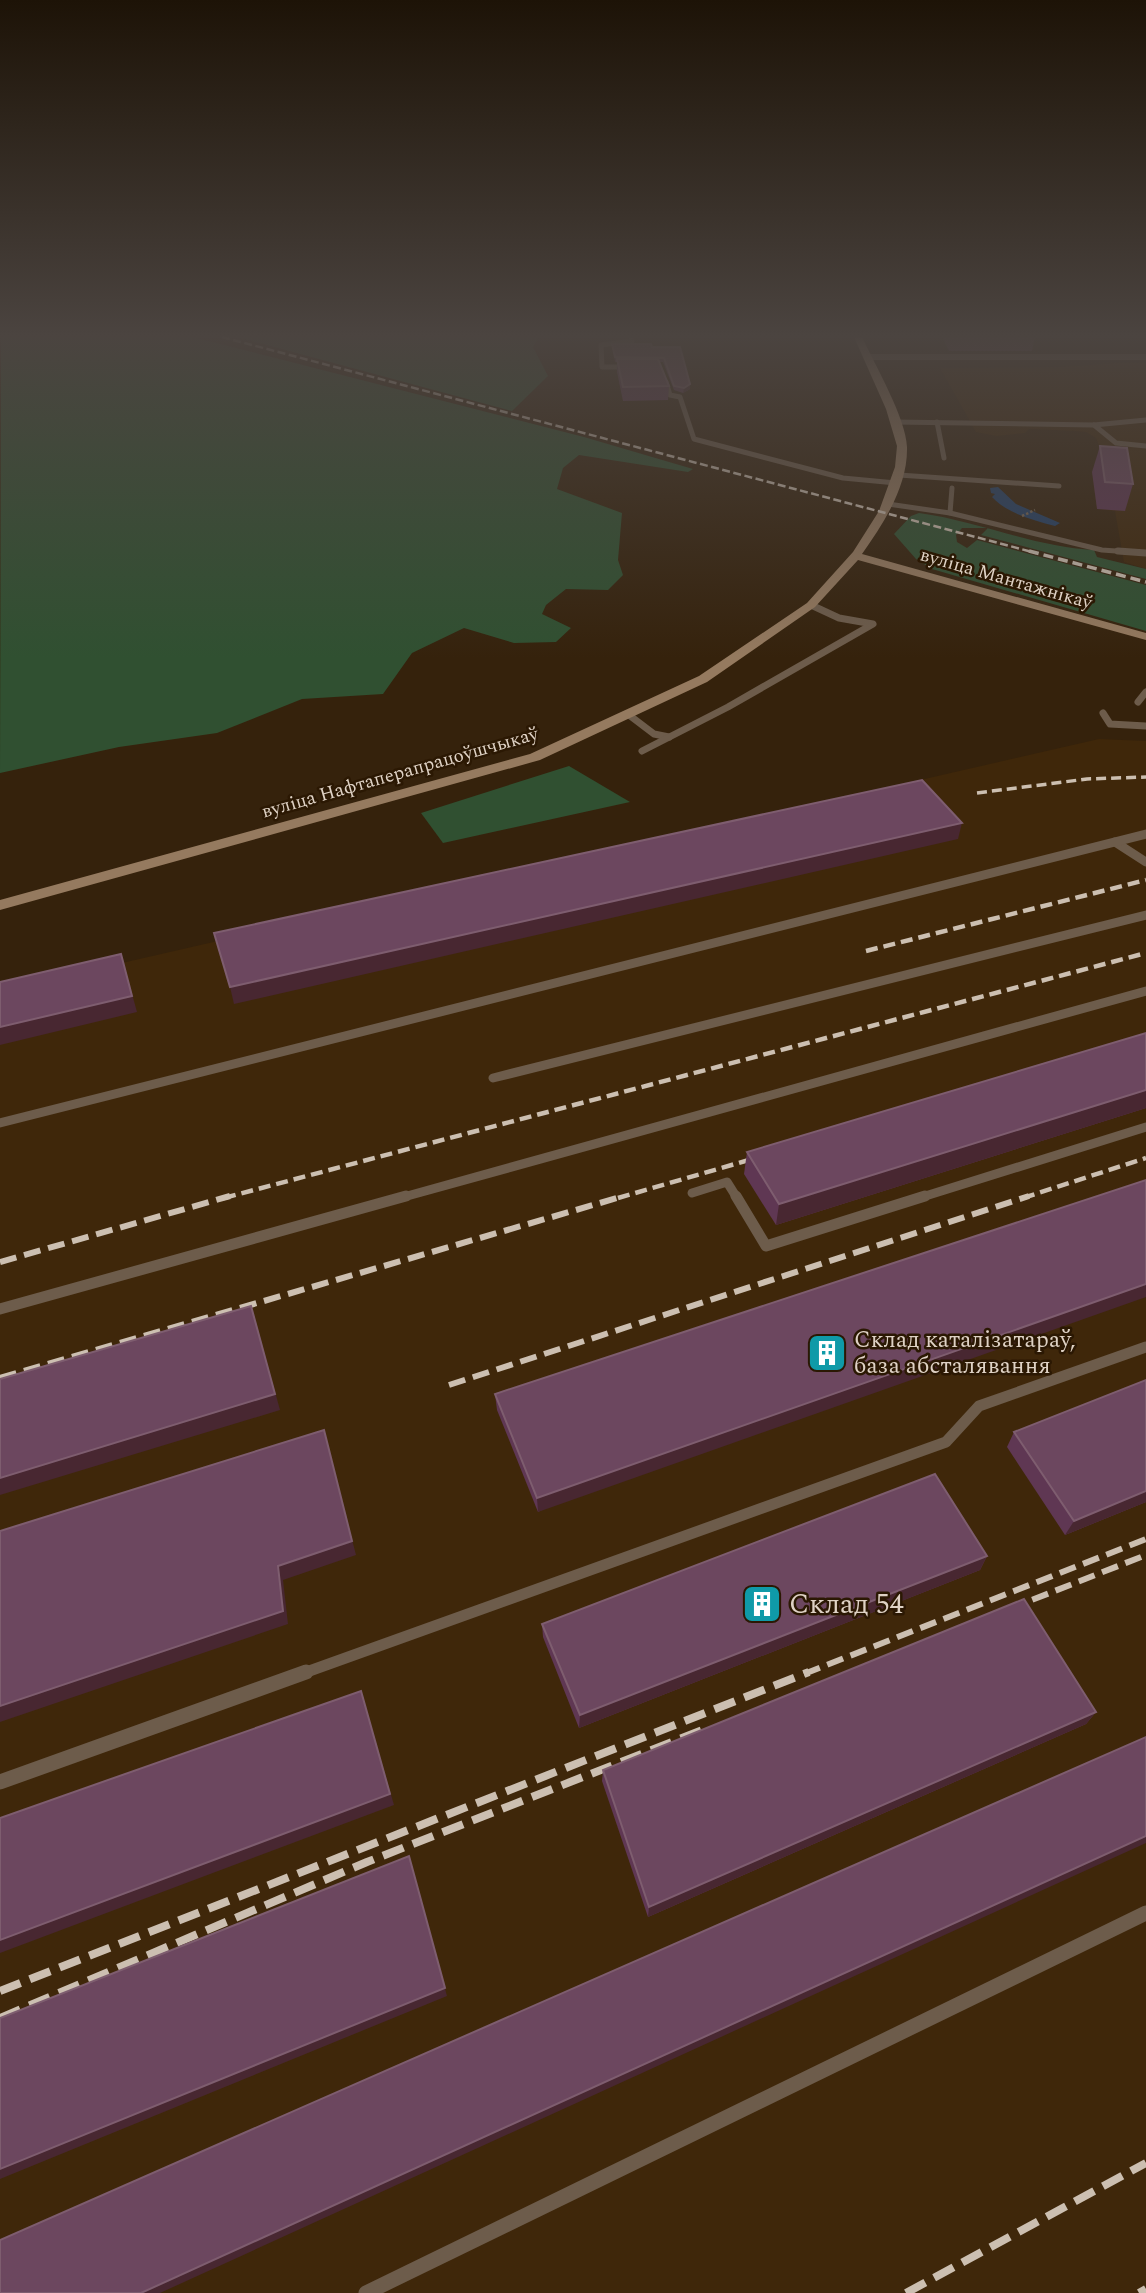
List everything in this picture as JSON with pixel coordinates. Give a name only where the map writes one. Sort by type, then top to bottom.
[{"type":"main road","name":"вуліца Нафтаперапрацоўшчыкаў","points":[[0,905],[535,757],[703,679],[811,605],[856,556],[888,504],[898,479],[903,444]]},
{"type":"main road","name":"вуліца Мантажнікаў","points":[[856,556],[1146,636]]},
{"type":"lane","points":[[713,444],[843,478],[1059,486]]},
{"type":"lane","points":[[941,444],[944,458]]},
{"type":"lane","points":[[1126,444],[1146,446]]},
{"type":"lane","points":[[950,513],[952,488]]},
{"type":"lane","points":[[888,504],[950,513],[1102,550],[1146,553]]},
{"type":"lane","points":[[642,751],[728,707],[873,624],[839,618],[811,605]]},
{"type":"lane","points":[[1138,702],[1146,692]]},
{"type":"lane","points":[[1103,713],[1110,724],[1146,726]]},
{"type":"lane","points":[[629,715],[654,734],[669,737]]},
{"type":"lane","points":[[0,1122],[1146,834]]},
{"type":"lane","points":[[1115,842],[1146,862]]},
{"type":"lane","points":[[493,1078],[1146,915]]},
{"type":"lane","points":[[0,1309],[1146,991]]},
{"type":"lane","points":[[692,1193],[727,1182],[766,1246],[1146,1127]]},
{"type":"lane","points":[[0,1782],[946,1442],[979,1406],[1146,1347]]},
{"type":"lane","points":[[366,2293],[1146,1913]]},
{"type":"shaded area","points":[[1098,444],[1146,444],[1146,569],[1124,562],[1115,511],[1097,509],[1092,472],[1110,473]]},
{"type":"shaded area","points":[[1099,739],[1146,741],[1146,2293],[0,2293],[0,991]]},
{"type":"green space","points":[[1,444],[608,444],[693,469],[688,472],[579,455],[563,468],[557,489],[622,513],[618,560],[623,575],[608,590],[566,589],[546,605],[542,614],[571,628],[556,642],[514,643],[464,628],[412,653],[383,694],[302,699],[217,733],[119,747],[0,773]]},
{"type":"green space","points":[[919,513],[987,528],[962,528],[956,535],[957,542],[967,548],[977,540],[1146,585],[1146,631],[932,569],[916,559],[894,534],[911,516]]},
{"type":"green space","points":[[988,528],[1050,544],[1094,550],[1097,557],[1146,569],[1146,579],[981,535]]},
{"type":"green space","points":[[569,766],[630,802],[443,843],[421,813]]},
{"type":"water","points":[[998,487],[1016,504],[1060,523],[1055,526],[1047,524],[1006,508],[992,497],[995,494],[991,493],[990,488]]},
{"type":"building","points":[[1100,446],[1127,448],[1133,484],[1105,482]]},
{"type":"building","points":[[922,780],[962,823],[230,987],[214,933]]},
{"type":"building","points":[[121,954],[132,996],[0,1027],[0,982]]},
{"type":"building","points":[[1146,1033],[1146,1090],[779,1204],[747,1152]]},
{"type":"building","name":"Склад каталізатараў, база абсталявання","points":[[1146,1180],[1146,1284],[537,1498],[495,1394]]},
{"type":"building","points":[[251,1306],[275,1394],[0,1478],[0,1379]]},
{"type":"building","points":[[1146,1380],[1146,1491],[1074,1521],[1014,1432]]},
{"type":"building","points":[[324,1430],[352,1541],[278,1566],[283,1611],[0,1706],[0,1531]]},
{"type":"building","name":"Склад 54","points":[[935,1474],[987,1556],[580,1715],[542,1624]]},
{"type":"building","points":[[1024,1599],[1096,1712],[649,1907],[603,1770]]},
{"type":"building","points":[[361,1691],[390,1794],[0,1940],[0,1818]]},
{"type":"building","points":[[1146,1737],[1146,1836],[141,2293],[0,2293],[0,2240]]},
{"type":"building","points":[[409,1856],[445,1988],[0,2169],[0,2018]]},
{"type":"railway","points":[[625,444],[1036,553]]},
{"type":"railway","points":[[1029,551],[1146,582]]},
{"type":"railway","points":[[977,793],[1087,779],[1146,777]]},
{"type":"railway","points":[[866,951],[1146,880]]},
{"type":"railway","points":[[224,1198],[1146,953]]},
{"type":"railway","points":[[618,1198],[766,1155]]},
{"type":"railway","points":[[1023,1198],[1146,1158]]},
{"type":"railway","points":[[0,1262],[230,1196]]},
{"type":"railway","points":[[0,1378],[624,1196]]},
{"type":"railway","points":[[449,1385],[1029,1196]]},
{"type":"railway","points":[[804,1674],[1146,1539]]},
{"type":"railway","points":[[1009,1609],[1146,1555]]},
{"type":"railway","points":[[0,1991],[809,1672]]},
{"type":"railway","points":[[0,2018],[367,1862],[710,1727]]},
{"type":"railway","points":[[906,2293],[1146,2163]]},
{"type":"railway","points":[[1139,2293],[1146,2289]]},
{"type":"place","name":"Склад каталізатараў, база абсталявання","points":[[827,1353]]},
{"type":"place","name":"Склад 54","points":[[762,1604]]}]
